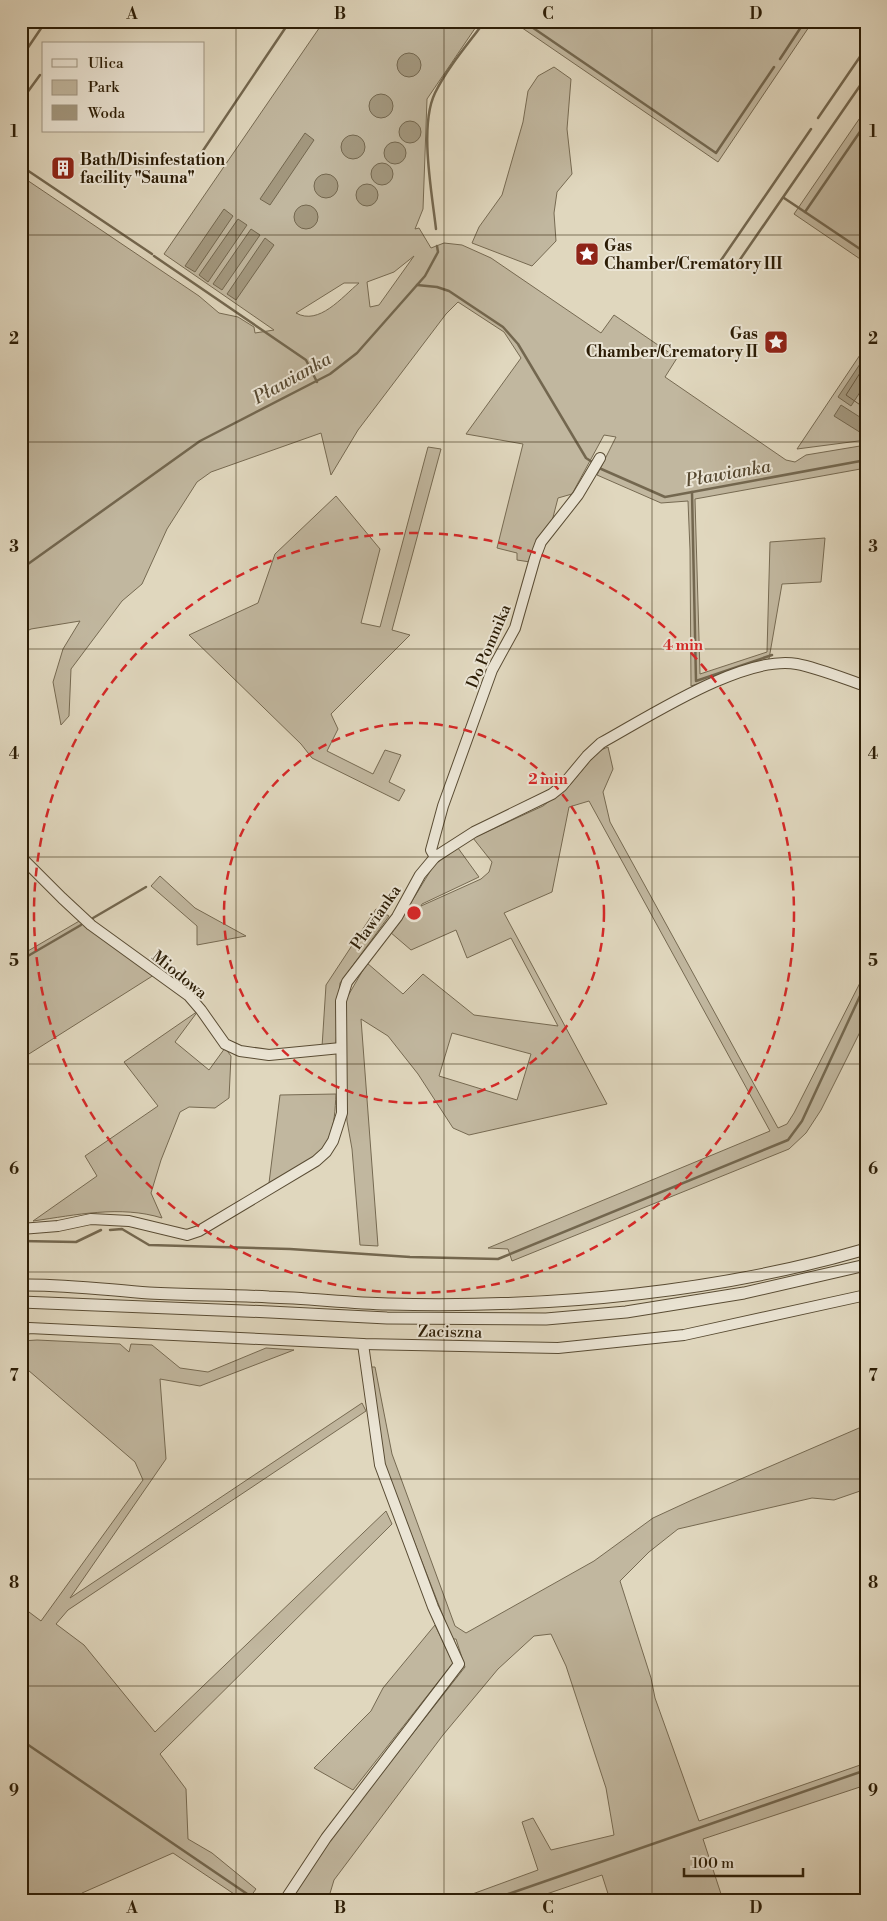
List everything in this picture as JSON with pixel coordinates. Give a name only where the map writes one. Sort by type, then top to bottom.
[{"type":"street","name":"Do Pomnika","points":[[436,858],[432,850],[443,806],[492,670],[515,628],[541,542],[578,495],[600,458]]},
{"type":"street","name":"Pławianka","points":[[21,1229],[58,1226],[91,1219],[129,1221],[187,1235],[199,1232],[316,1161],[326,1152],[333,1141],[342,1113],[341,1001],[347,982],[397,916],[420,875],[436,858],[496,820],[552,794],[562,786],[587,756],[601,744],[705,686],[752,668],[778,663],[797,664],[866,686]]},
{"type":"street","name":"Miodowa","points":[[21,857],[91,924],[189,996],[202,1010],[225,1044],[240,1051],[269,1055],[341,1048]]},
{"type":"street","points":[[21,1285],[388,1304],[505,1303],[624,1296],[742,1280],[866,1249]]},
{"type":"street","points":[[21,1302],[387,1318],[546,1319],[626,1312],[744,1293],[866,1265]]},
{"type":"street","name":"Zaciszna","points":[[25,1330],[363,1344],[558,1348],[684,1335],[866,1294]]},
{"type":"street","points":[[285,1900],[326,1838],[459,1664],[433,1607],[380,1465],[363,1344]]},
{"type":"green space","points":[[324,21],[480,21],[427,99],[423,209],[415,229],[419,228],[431,248],[444,243],[462,245],[491,258],[601,333],[614,315],[677,358],[665,377],[786,460],[795,462],[806,455],[866,445],[866,468],[695,499],[700,674],[767,652],[770,542],[825,538],[821,582],[782,584],[769,659],[691,686],[688,501],[661,503],[597,475],[616,437],[604,435],[572,494],[558,498],[551,525],[530,562],[517,560],[517,553],[497,548],[523,444],[466,434],[521,358],[504,332],[458,302],[446,314],[358,430],[331,475],[321,433],[211,472],[197,482],[167,529],[142,584],[122,601],[71,669],[69,716],[61,725],[53,682],[63,649],[80,621],[31,629],[21,634],[21,176],[199,296],[219,313],[238,317],[254,327],[255,333],[274,330],[164,254]],"holes":[[[414,256],[379,305],[370,307],[367,282],[394,272]],[[344,283],[359,283],[338,302],[322,313],[313,316],[296,313]]]},
{"type":"green space","points":[[512,21],[813,21],[718,162]]},
{"type":"green space","points":[[554,67],[571,79],[567,129],[572,174],[557,192],[554,213],[556,241],[532,266],[472,243],[479,227],[502,195],[523,122],[528,91],[538,76]]},
{"type":"green space","points":[[866,109],[866,263],[794,214]]},
{"type":"green space","points":[[866,346],[866,440],[797,449]]},
{"type":"green space","points":[[428,447],[441,449],[392,630],[410,635],[331,714],[338,729],[327,751],[373,774],[385,750],[401,755],[389,782],[405,790],[399,801],[312,758],[301,744],[189,635],[258,603],[275,554],[336,496],[380,549],[361,623],[380,627]]},
{"type":"green space","points":[[608,747],[613,769],[603,792],[610,822],[778,1128],[787,1124],[794,1113],[866,971],[866,1025],[864,1024],[821,1110],[806,1133],[789,1149],[512,1261],[508,1249],[488,1248],[770,1131],[589,801],[569,807],[552,892],[504,913],[607,1104],[469,1135],[453,1128],[418,1074],[388,1036],[361,1019],[378,1246],[360,1245],[352,1149],[347,1121],[345,1001],[367,963],[403,994],[423,974],[474,1015],[558,1026],[511,938],[467,958],[456,930],[411,950],[390,932],[404,914],[434,865],[458,848],[479,877],[421,906],[481,879],[489,872],[492,862],[473,838],[543,806],[569,786],[601,750]],"holes":[[[452,1033],[531,1054],[517,1100],[439,1076]]]},
{"type":"green space","points":[[160,876],[195,908],[246,936],[197,945],[197,926],[151,886]]},
{"type":"green space","points":[[376,909],[389,916],[340,983],[336,1044],[322,1047],[326,985]]},
{"type":"green space","points":[[81,920],[154,975],[21,1059],[21,955]]},
{"type":"green space","points":[[198,1011],[175,1042],[209,1070],[225,1048],[231,1056],[229,1098],[215,1108],[189,1107],[180,1112],[161,1160],[151,1193],[162,1218],[130,1212],[98,1212],[33,1221],[97,1176],[85,1156],[158,1106],[124,1062]]},
{"type":"green space","points":[[336,1094],[332,1128],[323,1146],[302,1165],[269,1183],[280,1095]]},
{"type":"green space","points":[[21,1341],[120,1344],[129,1352],[131,1344],[152,1345],[180,1368],[208,1372],[266,1348],[294,1350],[200,1386],[160,1379],[166,1459],[70,1598],[362,1403],[366,1411],[68,1610],[56,1624],[84,1645],[155,1732],[386,1511],[392,1524],[160,1754],[186,1789],[188,1839],[212,1853],[256,1889],[248,1900],[243,1900],[173,1853],[82,1893],[84,1900],[21,1900],[21,1606],[41,1621],[143,1480],[135,1462],[21,1364]]},
{"type":"green space","points":[[369,1367],[375,1367],[392,1454],[455,1626],[466,1633],[594,1561],[653,1518],[866,1425],[866,1489],[834,1500],[812,1498],[678,1529],[649,1552],[620,1581],[651,1678],[655,1698],[699,1821],[866,1763],[866,1785],[703,1839],[723,1900],[610,1900],[602,1875],[529,1900],[456,1900],[538,1870],[522,1822],[533,1818],[551,1850],[614,1835],[606,1788],[566,1666],[551,1634],[534,1636],[498,1669],[443,1735],[334,1880],[328,1900],[291,1900],[333,1835],[465,1667],[456,1639],[452,1639],[384,1464]]},
{"type":"green space","points":[[435,1625],[453,1663],[353,1790],[314,1768],[371,1711],[383,1688]]},
{"type":"water","points":[[409,53],[414,54],[420,60],[420,70],[414,76],[409,77],[404,76],[398,70],[397,65],[398,60],[404,54]]},
{"type":"water","points":[[381,94],[386,95],[392,101],[392,111],[386,117],[381,118],[376,117],[370,111],[369,106],[370,101],[376,95]]},
{"type":"water","points":[[406,121],[414,121],[421,128],[421,136],[414,143],[406,143],[399,136],[399,128]]},
{"type":"water","points":[[305,133],[314,140],[270,205],[260,199]]},
{"type":"water","points":[[353,135],[358,136],[364,142],[364,152],[358,158],[353,159],[348,158],[342,152],[341,147],[342,142],[348,136]]},
{"type":"water","points":[[391,142],[399,142],[406,149],[406,157],[399,164],[391,164],[384,157],[384,149]]},
{"type":"water","points":[[378,163],[386,163],[393,170],[393,178],[386,185],[378,185],[371,178],[371,170]]},
{"type":"water","points":[[326,174],[331,175],[337,181],[337,191],[331,197],[326,198],[321,197],[315,191],[314,186],[315,181],[321,175]]},
{"type":"water","points":[[363,184],[371,184],[378,191],[378,199],[371,206],[363,206],[356,199],[356,191]]},
{"type":"water","points":[[306,205],[311,206],[317,212],[317,222],[311,228],[306,229],[301,228],[295,222],[294,217],[295,212],[301,206]]},
{"type":"water","points":[[224,209],[233,216],[195,272],[185,266]]},
{"type":"water","points":[[238,219],[247,225],[208,282],[199,275]]},
{"type":"water","points":[[251,229],[260,235],[222,290],[213,284]]},
{"type":"water","points":[[265,238],[274,245],[236,300],[227,294]]},
{"type":"water","points":[[860,364],[866,368],[866,383],[851,406],[838,397]]},
{"type":"water","points":[[841,405],[866,421],[866,436],[834,416]]},
{"type":"waterway","points":[[27,49],[46,21]]},
{"type":"waterway","points":[[198,158],[290,21]]},
{"type":"waterway","points":[[436,229],[427,141],[430,107],[445,74],[485,21]]},
{"type":"waterway","points":[[523,21],[716,153],[774,67]]},
{"type":"waterway","points":[[780,59],[805,21]]},
{"type":"waterway","points":[[818,118],[866,48]]},
{"type":"waterway","points":[[21,101],[40,75]]},
{"type":"waterway","points":[[739,261],[866,77]]},
{"type":"waterway","points":[[866,123],[805,212],[866,253]]},
{"type":"waterway","points":[[715,269],[811,129]]},
{"type":"waterway","points":[[21,166],[152,254]]},
{"type":"waterway","points":[[21,195],[25,195],[21,201]]},
{"type":"waterway","points":[[784,198],[805,212]]},
{"type":"waterway","name":"Pławianka","points":[[21,569],[200,441],[330,374],[357,353],[425,276],[438,252],[437,246]]},
{"type":"waterway","points":[[154,256],[306,360],[317,382]]},
{"type":"waterway","name":"Pławianka","points":[[417,285],[437,287],[449,291],[503,327],[518,344],[586,458],[592,462]]},
{"type":"waterway","name":"Pławianka","points":[[599,468],[665,497],[866,460]]},
{"type":"waterway","points":[[692,492],[696,681],[772,655]]},
{"type":"waterway","points":[[93,918],[146,887]]},
{"type":"waterway","points":[[21,960],[81,925]]},
{"type":"waterway","points":[[110,1230],[122,1229],[149,1245],[290,1249],[410,1257],[498,1259],[788,1140],[802,1121],[866,983]]},
{"type":"waterway","points":[[21,1241],[76,1242],[101,1230]]},
{"type":"waterway","points":[[21,1740],[256,1900]]},
{"type":"waterway","points":[[491,1900],[866,1770]]},
{"type":"place","name":"Bath/Disinfestation facility \"Sauna\"","points":[[63,168]]},
{"type":"place","name":"Gas Chamber/Crematory III","points":[[587,254]]},
{"type":"place","name":"Gas Chamber/Crematory II","points":[[776,342]]}]
